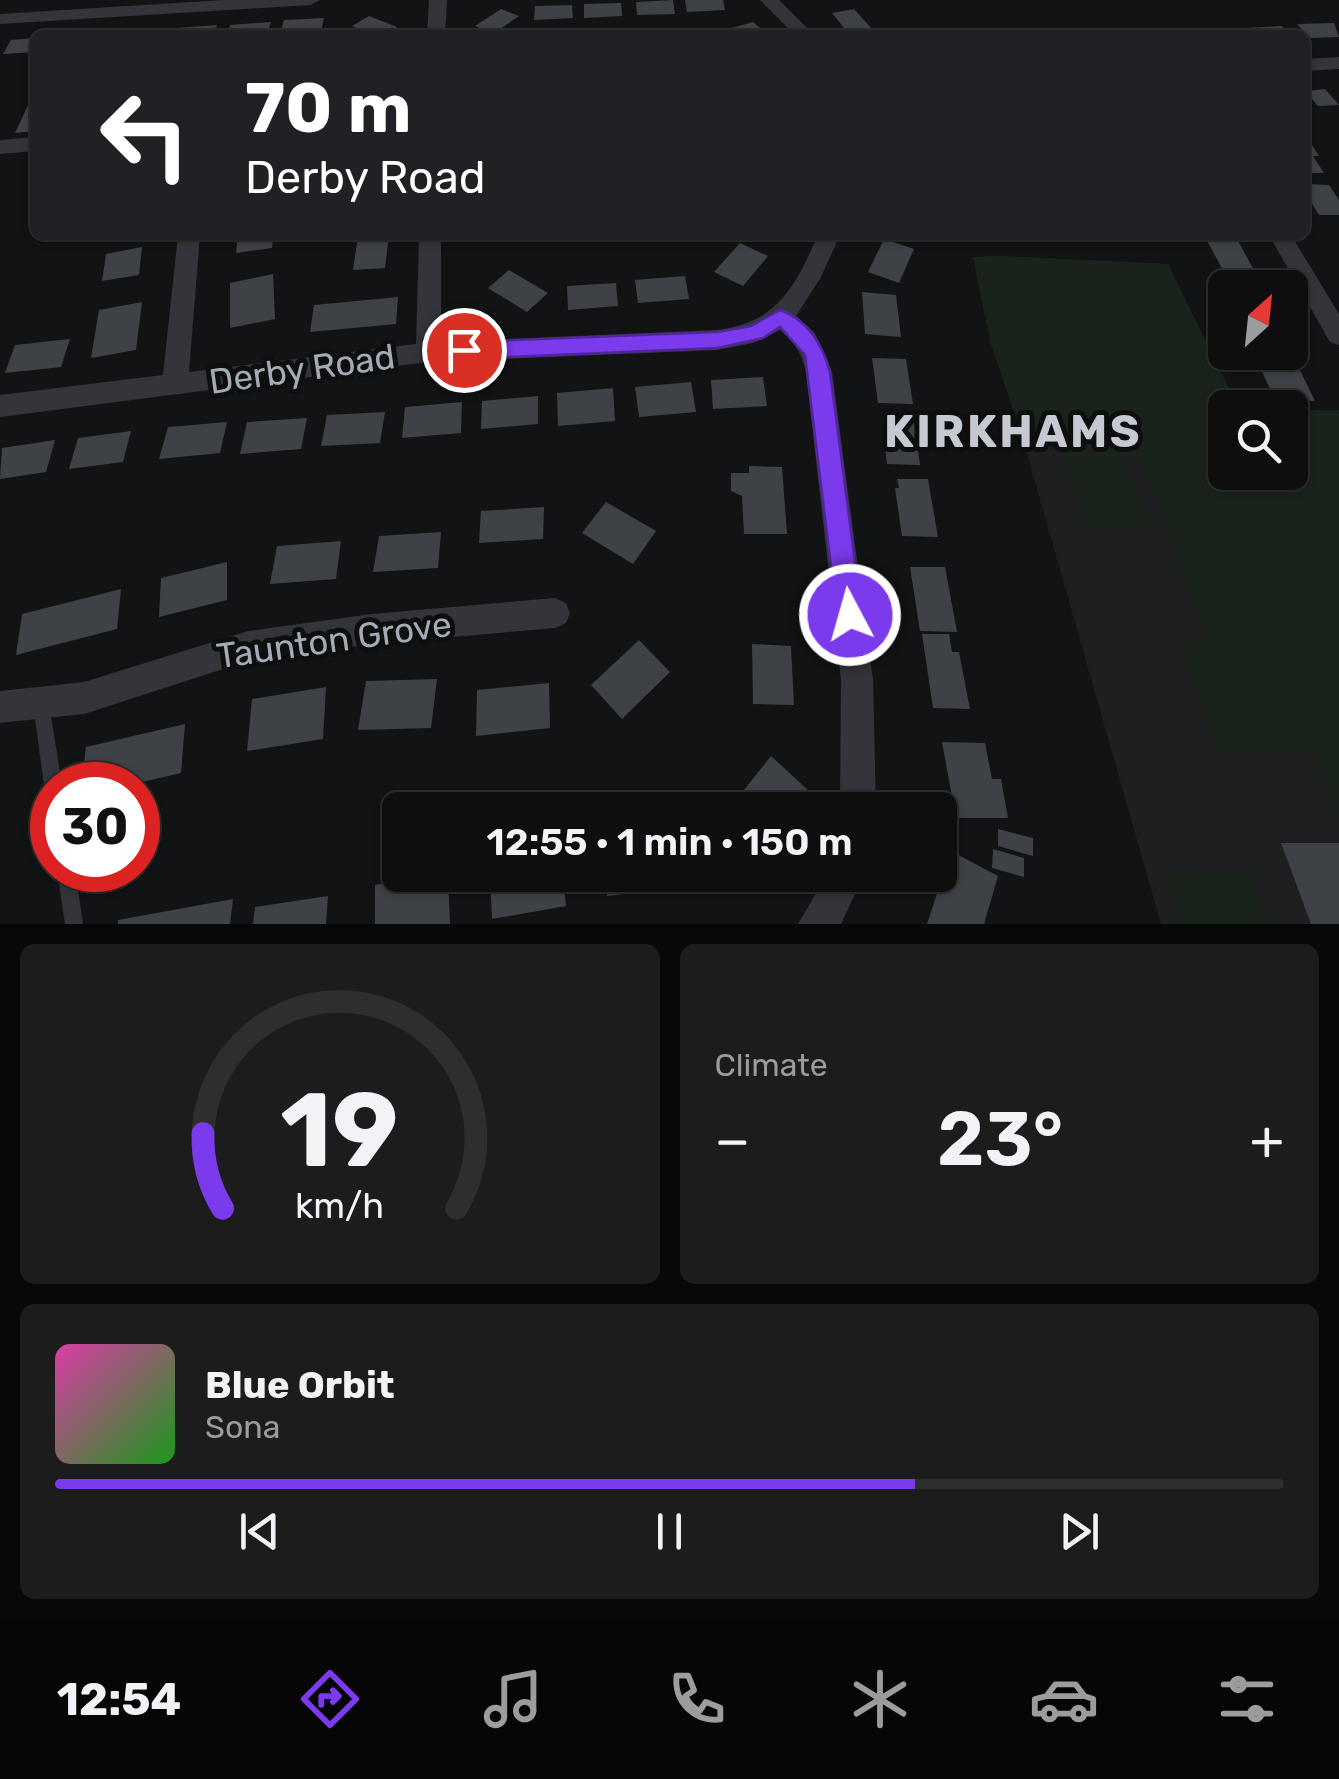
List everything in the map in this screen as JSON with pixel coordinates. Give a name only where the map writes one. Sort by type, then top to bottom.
[{"type":"street","points":[[0,19],[312,0]]},
{"type":"street","points":[[436,30],[438,0]]},
{"type":"street","points":[[769,0],[800,30]]},
{"type":"street","points":[[1310,65],[1339,63]]},
{"type":"street","points":[[0,146],[30,144]]},
{"type":"street","points":[[175,386],[188,240]]},
{"type":"street","points":[[428,352],[430,240]]},
{"type":"street","points":[[827,240],[812,275],[780,318],[804,334],[815,353],[819,372],[857,680],[858,792]]},
{"type":"street","points":[[1283,240],[1339,336]]},
{"type":"street","name":"Derby Road","points":[[0,406],[428,352],[717,340],[756,332],[780,318]]},
{"type":"street","name":"Taunton Grove","points":[[0,706],[84,698],[248,646],[372,629],[555,612]]},
{"type":"street","points":[[817,924],[836,892]]},
{"type":"lane","points":[[41,704],[50,762]]},
{"type":"lane","points":[[69,892],[74,924]]},
{"type":"shaded area","points":[[973,257],[1168,264],[1208,346],[1208,370],[1220,370],[1230,390],[1208,390],[1208,490],[1308,490],[1308,411],[1339,410],[1339,924],[1161,924],[1003,369],[991,344]]},
{"type":"shaded area","points":[[973,257],[1168,264],[1208,346],[1208,370],[1220,370],[1230,390],[1208,390],[1208,490],[1308,490],[1308,411],[1339,410],[1339,811],[1313,751],[1219,753],[1181,643],[1209,641],[1127,421],[1017,421],[991,344]]},
{"type":"shaded area","points":[[1055,427],[1112,427],[1148,527],[1087,527]]},
{"type":"shaded area","points":[[1247,871],[1266,924],[1181,924],[1165,873]]},
{"type":"building","points":[[673,0],[675,14],[637,15],[636,2]]},
{"type":"building","points":[[685,0],[723,0],[725,10],[687,12]]},
{"type":"building","points":[[621,3],[622,16],[584,18],[584,4]]},
{"type":"building","points":[[572,5],[573,18],[534,20],[535,6]]},
{"type":"building","points":[[501,9],[519,16],[499,30],[475,26]]},
{"type":"building","points":[[854,9],[872,29],[846,30],[832,13]]},
{"type":"building","points":[[369,16],[397,27],[360,30],[352,26]]},
{"type":"building","points":[[324,18],[321,30],[281,30],[284,20]]},
{"type":"building","points":[[271,22],[269,30],[228,30],[230,25]]},
{"type":"building","points":[[753,22],[762,30],[734,30]]},
{"type":"building","points":[[1334,23],[1339,37],[1310,38],[1310,30],[1302,30],[1297,24]]},
{"type":"building","points":[[217,25],[216,30],[177,28]]},
{"type":"building","points":[[1282,26],[1285,30],[1246,30]]},
{"type":"building","points":[[30,38],[30,52],[3,54],[11,40]]},
{"type":"building","points":[[1325,89],[1339,105],[1318,106],[1310,90]]},
{"type":"building","points":[[29,103],[30,103],[30,132],[15,133]]},
{"type":"building","points":[[1310,142],[1319,156],[1313,156],[1324,173],[1310,173]]},
{"type":"building","points":[[1310,184],[1329,185],[1339,200],[1339,215],[1319,215],[1310,200]]},
{"type":"building","points":[[237,240],[273,240],[272,248],[236,253]]},
{"type":"building","points":[[357,240],[388,240],[385,268],[353,270]]},
{"type":"building","points":[[884,240],[914,249],[899,283],[868,272]]},
{"type":"building","points":[[1207,240],[1238,240],[1254,270],[1223,270]]},
{"type":"building","points":[[740,243],[768,256],[743,286],[714,272]]},
{"type":"building","points":[[142,247],[139,275],[102,281],[106,254]]},
{"type":"building","points":[[509,270],[548,293],[527,312],[488,288]]},
{"type":"building","points":[[273,274],[275,319],[230,328],[230,283]]},
{"type":"building","points":[[685,276],[689,299],[638,303],[635,280]]},
{"type":"building","points":[[616,283],[618,306],[568,310],[567,286]]},
{"type":"building","points":[[862,292],[896,295],[901,337],[865,334]]},
{"type":"building","points":[[398,297],[396,324],[310,332],[314,305]]},
{"type":"building","points":[[142,302],[136,350],[91,358],[99,310]]},
{"type":"building","points":[[70,339],[61,367],[5,373],[15,345]]},
{"type":"building","points":[[872,358],[906,359],[913,404],[878,403]]},
{"type":"building","points":[[1261,370],[1300,370],[1315,401],[1308,401],[1308,390],[1270,390]]},
{"type":"building","points":[[763,377],[767,406],[713,409],[711,380]]},
{"type":"building","points":[[691,382],[696,412],[639,417],[635,387]]},
{"type":"building","points":[[613,388],[615,421],[558,426],[557,393]]},
{"type":"building","points":[[538,396],[538,424],[481,429],[482,401]]},
{"type":"building","points":[[462,402],[461,433],[402,438],[405,407]]},
{"type":"building","points":[[385,412],[380,443],[321,446],[327,415]]},
{"type":"building","points":[[307,418],[301,449],[240,454],[247,422]]},
{"type":"building","points":[[882,420],[914,422],[920,465],[887,464]]},
{"type":"building","points":[[227,422],[220,453],[159,459],[168,427]]},
{"type":"building","points":[[131,431],[123,462],[69,469],[78,438]]},
{"type":"building","points":[[55,440],[46,472],[0,479],[2,448]]},
{"type":"building","points":[[749,466],[782,467],[787,534],[744,534],[742,496],[731,491],[731,473],[749,473]]},
{"type":"building","points":[[897,479],[928,479],[938,537],[902,536]]},
{"type":"building","points":[[606,502],[656,531],[633,564],[582,533]]},
{"type":"building","points":[[544,507],[543,539],[479,543],[481,511]]},
{"type":"building","points":[[441,532],[438,568],[373,572],[379,536]]},
{"type":"building","points":[[341,541],[336,579],[270,584],[277,546]]},
{"type":"building","points":[[227,562],[227,600],[159,617],[161,578]]},
{"type":"building","points":[[910,567],[945,567],[957,632],[920,631]]},
{"type":"building","points":[[121,589],[117,629],[16,655],[22,614]]},
{"type":"building","points":[[922,634],[949,634],[952,652],[959,652],[970,709],[933,708]]},
{"type":"building","points":[[639,640],[670,672],[622,719],[591,685]]},
{"type":"building","points":[[752,644],[791,646],[794,705],[753,704]]},
{"type":"building","points":[[437,679],[431,728],[358,730],[366,681]]},
{"type":"building","points":[[549,683],[550,728],[476,736],[477,690]]},
{"type":"building","points":[[326,687],[323,739],[247,751],[252,699]]},
{"type":"building","points":[[185,724],[181,773],[160,778],[160,762],[84,762],[86,747]]},
{"type":"building","points":[[942,742],[985,743],[992,779],[1001,779],[1008,818],[957,818],[957,792],[951,792]]},
{"type":"building","points":[[771,756],[810,792],[742,792]]},
{"type":"building","points":[[998,829],[1033,838],[1033,856],[998,846]]},
{"type":"building","points":[[1281,843],[1339,843],[1339,924],[1311,924]]},
{"type":"building","points":[[993,849],[1024,858],[1024,877],[992,868]]},
{"type":"building","points":[[957,854],[998,876],[984,924],[927,924],[938,892],[957,892]]},
{"type":"building","points":[[382,884],[382,892],[449,892],[450,924],[375,924],[375,885]]},
{"type":"building","points":[[491,892],[565,892],[566,906],[492,919]]},
{"type":"building","points":[[607,892],[640,892],[607,896]]},
{"type":"building","points":[[328,896],[326,924],[253,924],[255,907]]},
{"type":"building","points":[[233,899],[230,924],[118,924],[118,920]]},
{"type":"district","name":"KIRKHAMS","points":[[1013,431]]},
{"type":"route","points":[[464,350],[717,340],[756,332],[780,318],[792,325],[804,334],[815,353],[819,372],[850,615]]}]
